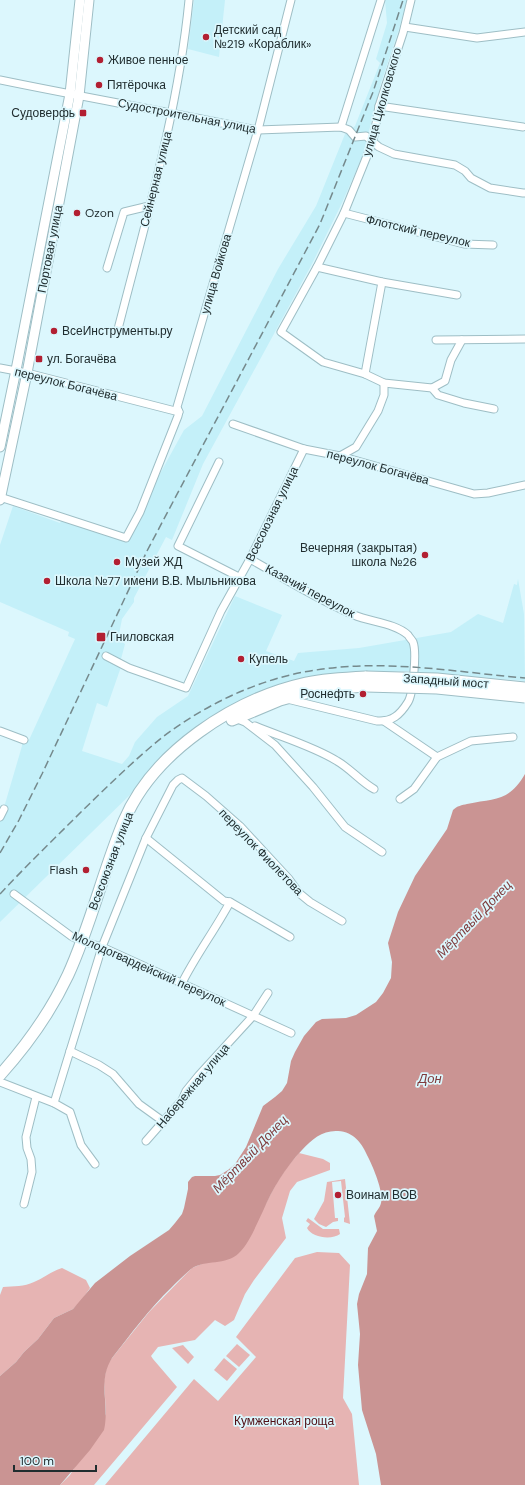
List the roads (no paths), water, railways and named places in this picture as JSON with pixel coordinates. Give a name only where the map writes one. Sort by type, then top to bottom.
[{"type":"highway","name":"Всесоюзная улица","points":[[0,1075],[22,1049],[36,1029],[68,975],[85,942],[131,823],[152,786],[169,767],[201,739],[289,694],[306,683],[336,679],[366,682]]},
{"type":"highway","name":"Западный мост","points":[[366,682],[437,679],[525,688]]},
{"type":"highway","name":"Западный мост","points":[[366,682],[525,697]]},
{"type":"highway","name":"Всесоюзная улица","points":[[0,1083],[15,1067],[37,1038],[56,1010],[73,978],[124,821],[145,783],[164,762],[202,729],[232,711],[289,694]]},
{"type":"main road","name":"Портовая улица","points":[[0,447],[74,95],[80,0]]},
{"type":"main road","name":"Портовая улица","points":[[0,498],[27,373],[89,0]]},
{"type":"street","name":"Сейнерная улица","points":[[117,333],[163,153],[184,44],[189,0]]},
{"type":"street","name":"улица Войкова","points":[[0,498],[126,538],[140,512],[179,412],[177,407],[258,130],[291,0]]},
{"type":"street","points":[[381,0],[341,127],[349,130],[355,137],[366,136],[379,147],[394,154],[454,165],[465,171],[471,178],[490,188],[523,194],[525,192]]},
{"type":"street","name":"улица Циолковского","points":[[365,374],[323,362],[281,332],[317,267],[344,213],[373,141],[379,106],[405,27],[412,0]]},
{"type":"street","points":[[405,27],[478,38],[525,32]]},
{"type":"street","name":"Судостроительная улица","points":[[0,80],[258,130],[341,127]]},
{"type":"street","points":[[379,106],[523,128]]},
{"type":"street","points":[[107,268],[124,212],[149,206]]},
{"type":"street","name":"Флотский переулок","points":[[344,213],[464,244],[493,245]]},
{"type":"street","points":[[317,267],[382,282],[457,295]]},
{"type":"street","points":[[382,282],[365,374],[384,383],[432,388],[445,381],[451,360],[462,340]]},
{"type":"street","points":[[436,340],[525,339]]},
{"type":"street","name":"переулок Богачёва","points":[[0,368],[16,370],[179,412]]},
{"type":"street","points":[[340,456],[356,448],[378,411],[384,395],[384,383]]},
{"type":"street","points":[[432,388],[438,395],[464,403],[494,409]]},
{"type":"street","name":"переулок Богачёва","points":[[234,424],[304,448],[340,456],[474,494],[488,493],[525,485]]},
{"type":"street","name":"Всесоюзная улица","points":[[106,656],[129,668],[186,688],[222,611],[304,448]]},
{"type":"street","points":[[219,462],[178,546],[239,577]]},
{"type":"street","name":"Казачий переулок","points":[[250,558],[330,604],[355,616],[398,629],[407,635],[413,642],[415,658],[409,700],[400,714],[392,720],[384,721]]},
{"type":"street","points":[[289,694],[377,721],[384,721],[437,757]]},
{"type":"street","points":[[240,720],[280,737],[291,740],[337,761],[374,789]]},
{"type":"street","points":[[240,720],[275,746],[313,787],[345,827],[382,852]]},
{"type":"street","points":[[0,731],[24,740]]},
{"type":"street","points":[[400,799],[414,789],[437,757],[471,741],[513,737]]},
{"type":"street","name":"переулок Фиолетова","points":[[146,838],[173,785],[182,778],[206,796],[240,826],[288,878],[299,893],[310,902],[342,921]]},
{"type":"street","points":[[0,817],[4,809]]},
{"type":"street","points":[[54,1103],[102,947],[146,838],[224,901],[230,902],[290,937]]},
{"type":"street","name":"Молодогвардейский переулок","points":[[14,894],[71,936],[102,947],[291,1034]]},
{"type":"street","points":[[182,983],[188,971],[218,925],[230,902]]},
{"type":"street","name":"Набережная улица","points":[[146,1141],[182,1100],[199,1075],[253,1016],[268,993]]},
{"type":"street","points":[[70,1051],[99,1065],[113,1074],[139,1104],[164,1122]]},
{"type":"street","points":[[0,1083],[54,1103],[70,1112],[81,1145],[95,1164]]},
{"type":"street","points":[[24,1204],[32,1172],[31,1159],[27,1148],[26,1137],[36,1097]]},
{"type":"water","name":"Дон","points":[[525,774],[525,1485],[381,1485],[376,1454],[362,1410],[358,1365],[360,1334],[357,1304],[359,1294],[367,1274],[368,1248],[377,1231],[374,1216],[382,1198],[373,1167],[360,1143],[349,1134],[333,1131],[318,1136],[310,1142],[285,1171],[275,1186],[250,1239],[243,1249],[228,1260],[203,1264],[191,1269],[163,1296],[112,1358],[105,1376],[104,1384],[106,1411],[104,1430],[90,1450],[60,1485],[0,1485],[0,1376],[38,1339],[54,1318],[73,1309],[95,1283],[130,1256],[169,1230],[182,1214],[188,1189],[188,1182],[192,1177],[220,1175],[235,1164],[246,1147],[263,1106],[282,1091],[287,1083],[291,1061],[295,1052],[304,1036],[316,1022],[322,1019],[346,1018],[356,1015],[376,1002],[383,993],[391,978],[392,962],[388,943],[398,912],[415,876],[447,829],[453,810],[461,805],[493,799],[507,794],[513,790]]},
{"type":"railway","points":[[0,853],[19,820],[42,774],[147,551],[320,224],[373,92],[403,0]]},
{"type":"railway","points":[[0,894],[81,812],[164,736],[181,724],[217,703],[255,686],[275,679],[316,670],[368,666],[394,666],[525,678]]},
{"type":"place","name":"Детский сад №219 «Кораблик»","points":[[206,37]]},
{"type":"place","name":"Живое пенное","points":[[100,60]]},
{"type":"place","name":"Пятёрочка","points":[[99,85]]},
{"type":"place","name":"Судоверфь","points":[[83,113]]},
{"type":"place","name":"Ozon","points":[[77,213]]},
{"type":"place","name":"ВсеИнструменты.ру","points":[[54,331]]},
{"type":"place","name":"ул. Богачёва","points":[[39,359]]},
{"type":"place","name":"Вечерняя (закрытая) школа №26","points":[[425,555]]},
{"type":"place","name":"Музей ЖД","points":[[117,562]]},
{"type":"place","name":"Школа №77 имени В.В. Мыльникова","points":[[47,581]]},
{"type":"place","name":"Гниловская","points":[[101,637]]},
{"type":"place","name":"Купель","points":[[241,659]]},
{"type":"place","name":"Роснефть","points":[[363,694]]},
{"type":"place","name":"Flash","points":[[86,870]]},
{"type":"place","name":"Воинам ВОВ","points":[[338,1195]]},
{"type":"water label","name":"Мёртвый Донец","points":[[474,919]]},
{"type":"water label","name":"Мёртвый Донец","points":[[250,1154]]},
{"type":"park label","name":"Кумженская роща","points":[[284,1421]]}]
